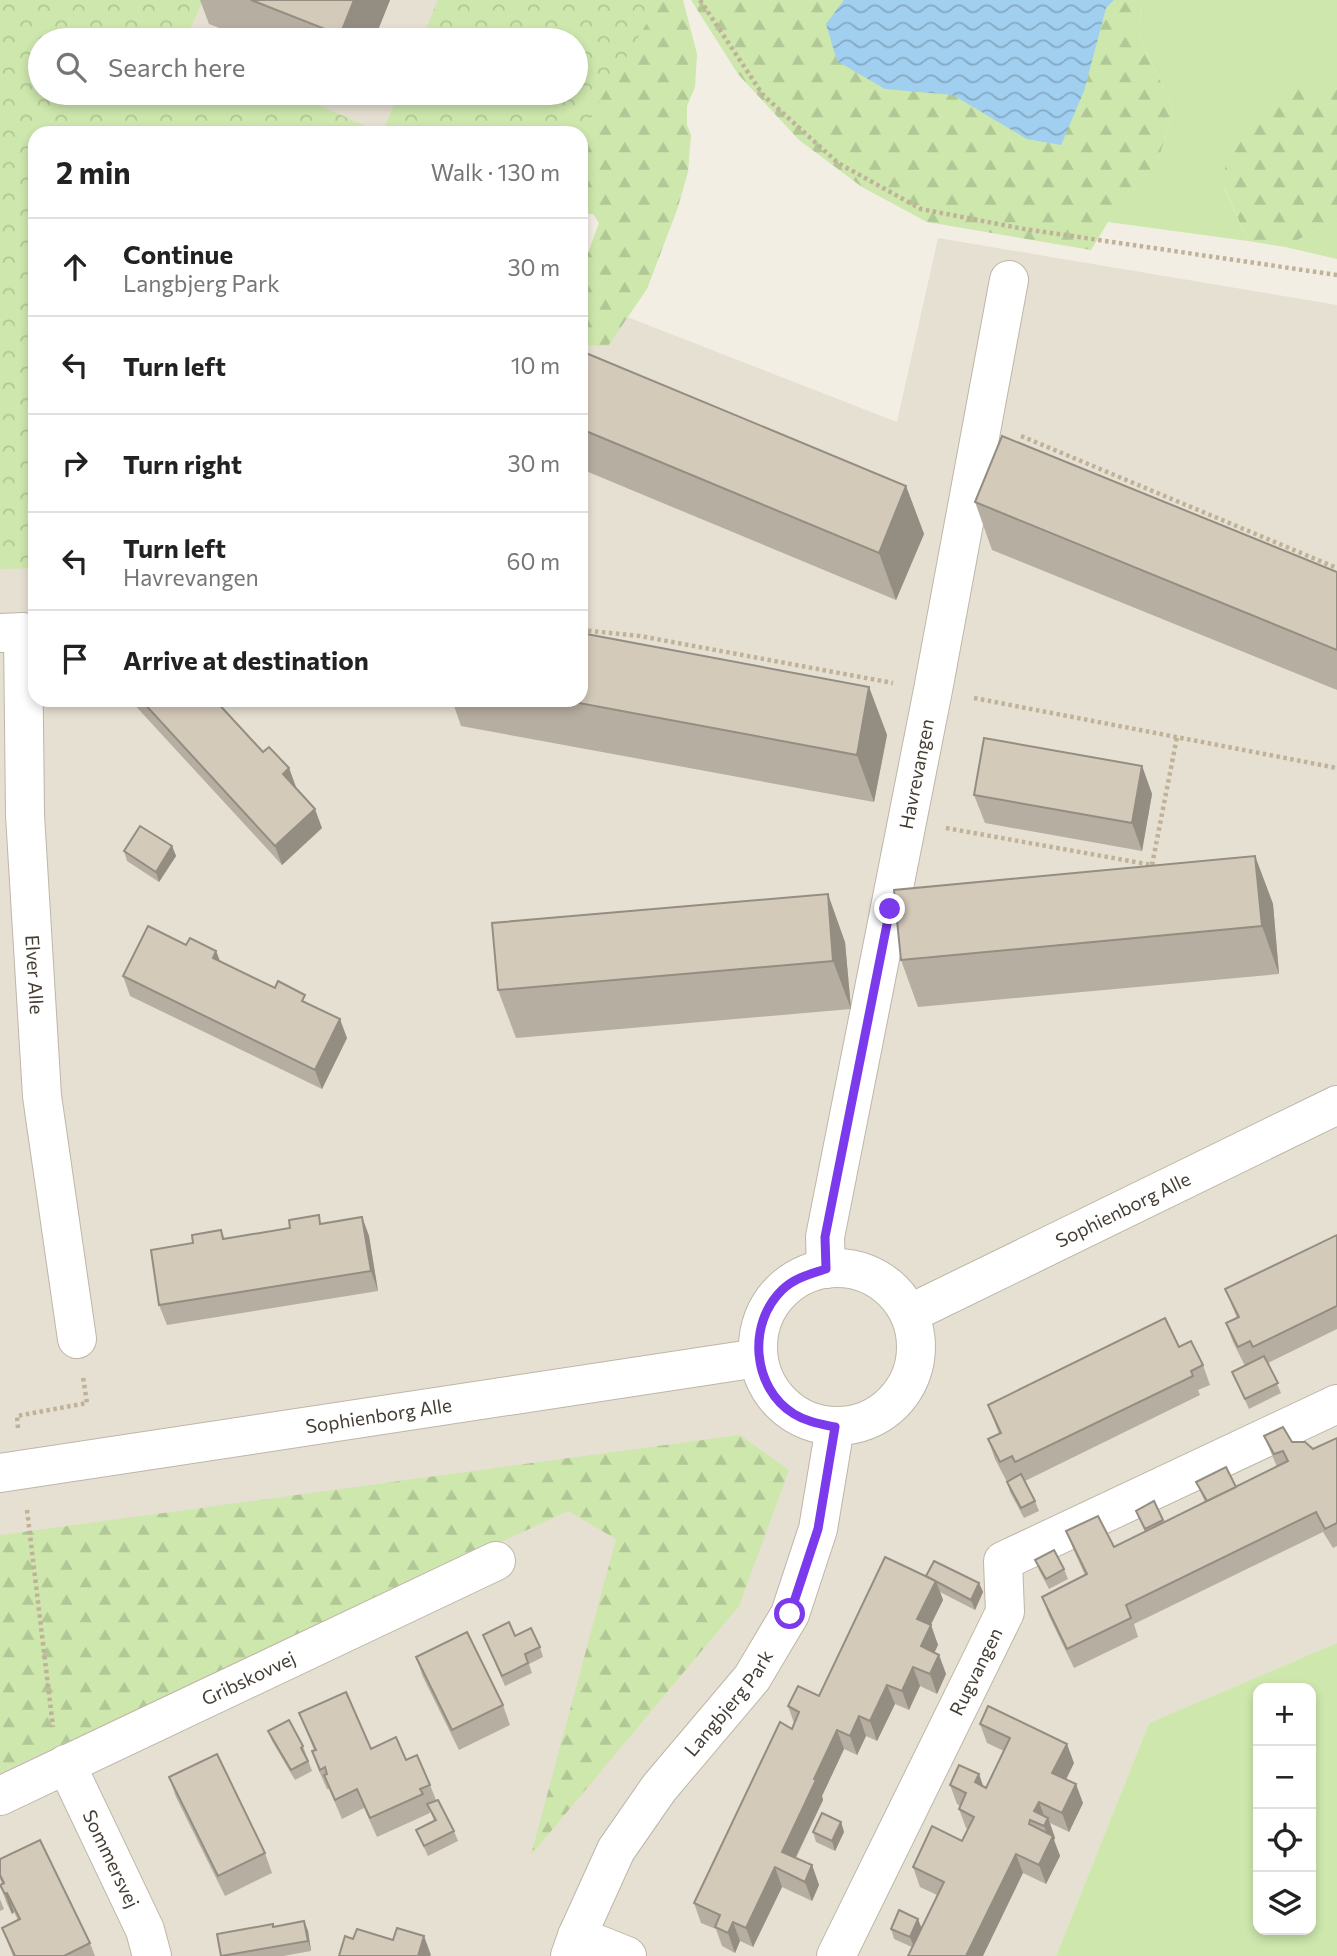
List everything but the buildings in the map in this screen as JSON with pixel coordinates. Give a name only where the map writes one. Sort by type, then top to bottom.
[{"type":"street","name":"Havrevangen","points":[[826,1269],[825,1237],[908,821],[1009,280]]},
{"type":"street","name":"Elver Alle","points":[[0,633],[23,632],[25,815],[42,1096],[77,1339]]},
{"type":"street","name":"Sophienborg Alle","points":[[909,1314],[1337,1105]]},
{"type":"street","points":[[826,1269],[851,1269],[875,1278],[895,1293],[909,1314],[916,1340],[915,1366],[904,1391],[885,1410],[862,1422],[835,1427],[813,1423],[793,1413],[777,1398],[765,1379],[758,1358],[759,1334],[767,1310],[782,1290],[802,1276],[826,1269]]},
{"type":"street","name":"Sophienborg Alle","points":[[11,1471],[758,1358]]},
{"type":"street","name":"Rugvangen","points":[[835,1956],[1005,1612],[1003,1561],[1337,1404]]},
{"type":"street","name":"Langbjerg Park","points":[[573,1946],[616,1850],[659,1788],[752,1678],[790,1614],[818,1529],[835,1427]]},
{"type":"street","name":"Gribskovvej","points":[[0,1796],[496,1561]]},
{"type":"street","name":"Sommersvej","points":[[66,1764],[145,1930],[152,1956]]},
{"type":"street","points":[[573,1946],[627,1956]]},
{"type":"path","points":[[700,0],[763,95],[838,163],[921,209],[1024,229],[1337,275]]},
{"type":"path","points":[[983,420],[1337,568]]},
{"type":"path","points":[[716,661],[718,650]]},
{"type":"path","points":[[1150,876],[1177,737]]},
{"type":"path","points":[[908,821],[1152,865]]},
{"type":"path","points":[[66,1764],[54,1732],[11,1471],[17,1416],[87,1403],[86,1390]]},
{"type":"shaded area","points":[[0,0],[661,0],[584,126],[28,126],[28,707],[588,707],[588,302],[897,422],[938,238],[1337,305],[1337,1643],[1149,1723],[1056,1956],[0,1956]]},
{"type":"green space","points":[[0,0],[203,0],[190,28],[28,28],[28,105],[319,105],[365,126],[28,126],[28,568],[0,569]]},
{"type":"green space","points":[[438,0],[661,0],[584,126],[385,126],[394,105],[588,105],[588,28],[426,28]]},
{"type":"green space","points":[[646,0],[683,0],[697,54],[695,87],[687,106],[687,125],[691,135],[688,172],[677,210],[647,289],[608,346],[588,345],[588,253],[599,223],[593,214],[588,214],[588,126],[566,126],[580,105],[588,105],[588,92]]},
{"type":"green space","points":[[691,0],[1145,0],[1138,34],[1174,110],[1158,160],[1108,222],[1091,250],[927,222],[862,187],[799,140],[738,74]]},
{"type":"green space","points":[[1145,0],[1337,0],[1337,89],[1288,87],[1224,188],[1248,241],[1108,222],[1158,160],[1174,110],[1138,34]]},
{"type":"green space","points":[[1289,87],[1337,89],[1337,218],[1285,247],[1248,241],[1224,187],[1226,157],[1249,112]]},
{"type":"green space","points":[[1337,218],[1337,259],[1285,247]]},
{"type":"green space","points":[[740,1435],[789,1470],[739,1606],[531,1855],[616,1539],[568,1511],[0,1773],[0,1535]]},
{"type":"green space","points":[[1337,1643],[1337,1956],[1056,1956],[1149,1723]]},
{"type":"water","points":[[844,0],[1114,0],[1106,8],[1084,91],[1061,145],[1027,139],[953,95],[885,89],[837,61],[826,24]]},
{"type":"route","points":[[790,1614],[818,1529],[835,1427],[813,1423],[793,1413],[777,1398],[765,1379],[758,1358],[759,1334],[767,1310],[782,1290],[802,1276],[826,1269],[825,1237],[890,909]]}]
